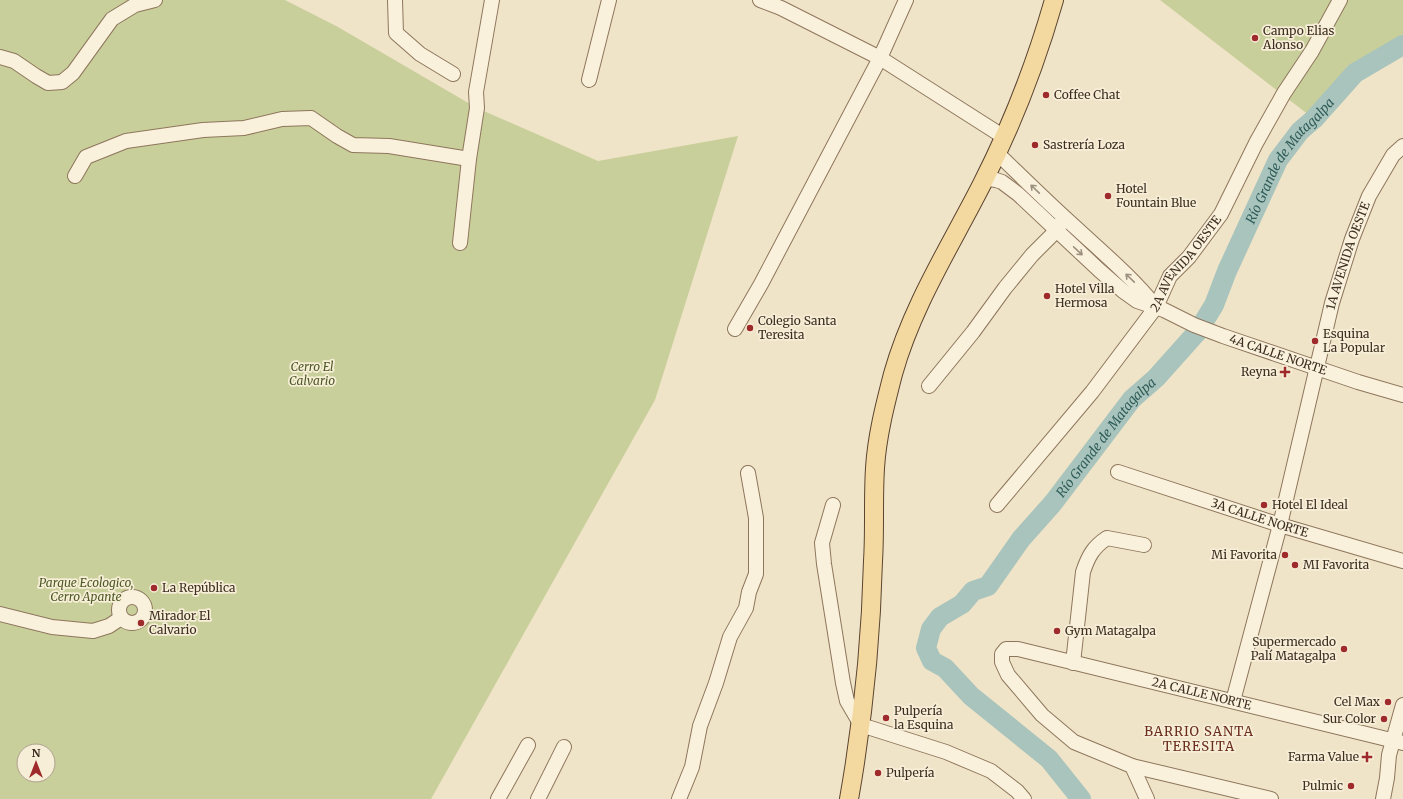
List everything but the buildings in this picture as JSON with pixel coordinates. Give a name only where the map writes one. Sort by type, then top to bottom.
[{"type":"main road","points":[[849,799],[861,725],[866,679],[874,561],[875,467],[884,408],[894,370],[906,334],[983,183],[1020,103],[1054,0]]},
{"type":"street","points":[[0,57],[14,61],[48,83],[62,82],[73,73],[112,19],[135,5],[155,0]]},
{"type":"street","points":[[395,0],[396,33],[420,54],[453,74]]},
{"type":"street","points":[[460,243],[469,158],[477,108],[476,92],[492,0]]},
{"type":"street","points":[[589,80],[609,0]]},
{"type":"street","name":"4A CALLE NORTE","points":[[760,0],[781,8],[880,58],[1001,145],[1065,218],[1143,290],[1160,308]]},
{"type":"street","points":[[735,328],[761,284],[880,58],[906,0]]},
{"type":"street","name":"2A AVENIDA OESTE","points":[[997,505],[1160,308],[1170,276],[1189,257],[1221,214],[1256,143],[1280,99],[1312,52],[1340,0]]},
{"type":"street","points":[[75,176],[86,157],[126,141],[203,130],[244,128],[282,119],[311,118],[353,145],[389,146],[469,158]]},
{"type":"street","name":"1A AVENIDA OESTE","points":[[1233,701],[1280,525],[1332,303],[1352,239],[1369,196],[1400,154]]},
{"type":"street","name":"4A CALLE NORTE","points":[[983,183],[989,179],[996,180],[1002,182],[1018,194],[1056,231],[1123,291],[1137,301],[1160,308],[1194,325],[1222,336],[1358,382],[1403,395]]},
{"type":"street","points":[[929,386],[974,332],[1005,288],[1032,255],[1056,231],[1065,218]]},
{"type":"street","name":"3A CALLE NORTE","points":[[1118,472],[1280,525],[1403,561]]},
{"type":"street","points":[[679,799],[692,767],[700,726],[716,683],[730,637],[746,608],[749,592],[756,574],[756,518],[748,473]]},
{"type":"street","points":[[832,505],[822,543],[824,564],[847,701],[861,725],[946,752],[991,771],[1017,791],[1024,799]]},
{"type":"street","points":[[1073,663],[1083,572],[1088,559],[1098,544],[1107,538],[1137,542],[1144,545]]},
{"type":"street","points":[[0,614],[52,627],[93,631],[109,626],[121,618]]},
{"type":"street","name":"2A CALLE NORTE","points":[[1132,766],[1074,742],[1042,715],[1008,675],[1002,662],[1002,654],[1006,649],[1018,649],[1398,742]]},
{"type":"street","points":[[1383,799],[1390,755],[1398,742],[1403,705]]},
{"type":"street","points":[[498,799],[528,745]]},
{"type":"street","points":[[538,799],[564,747]]},
{"type":"street","points":[[1132,766],[1147,799]]},
{"type":"street","points":[[1132,766],[1270,799]]},
{"type":"green space","name":"Cerro El Calvario","points":[[0,0],[285,0],[338,27],[477,108],[598,161],[738,136],[655,400],[431,799],[0,799]]},
{"type":"green space","points":[[1160,0],[1403,0],[1403,42],[1355,73],[1314,119]]},
{"type":"waterway","name":"Río Grande de Matagalpa","points":[[1081,799],[1049,759],[971,696],[945,668],[932,661],[926,648],[931,629],[940,617],[962,604],[973,591],[988,586],[1021,539],[1053,503],[1132,399],[1156,378],[1198,331],[1214,305],[1227,271],[1278,160],[1300,131],[1314,119],[1355,73],[1403,45]]},
{"type":"place","name":"Campo Elias Alonso","points":[[1255,38]]},
{"type":"place","name":"Coffee Chat","points":[[1046,95]]},
{"type":"place","name":"Sastrería Loza","points":[[1035,145]]},
{"type":"place","name":"Hotel Fountain Blue","points":[[1108,196]]},
{"type":"place","name":"Hotel Villa Hermosa","points":[[1047,296]]},
{"type":"place","name":"Colegio Santa Teresita","points":[[750,328]]},
{"type":"place","name":"Esquina La Popular","points":[[1315,341]]},
{"type":"place","name":"Reyna","points":[[1285,372]]},
{"type":"place","name":"Hotel El Ideal","points":[[1264,505]]},
{"type":"place","name":"Mi Favorita","points":[[1285,555]]},
{"type":"place","name":"MI Favorita","points":[[1295,565]]},
{"type":"place","name":"La República","points":[[154,588]]},
{"type":"place","name":"Mirador El Calvario","points":[[141,623]]},
{"type":"place","name":"Gym Matagalpa","points":[[1057,631]]},
{"type":"place","name":"Supermercado Palí Matagalpa","points":[[1344,649]]},
{"type":"place","name":"Cel Max","points":[[1388,702]]},
{"type":"place","name":"Pulpería la Esquina","points":[[886,718]]},
{"type":"place","name":"Sur Color","points":[[1384,719]]},
{"type":"place","name":"Farma Value","points":[[1367,757]]},
{"type":"place","name":"Pulpería","points":[[878,773]]},
{"type":"place","name":"Pulmic","points":[[1351,786]]},
{"type":"district","name":"BARRIO SANTA TERESITA","points":[[1199,738]]},
{"type":"park label","name":"Parque Ecologico, Cerro Apante","points":[[86,590]]}]
